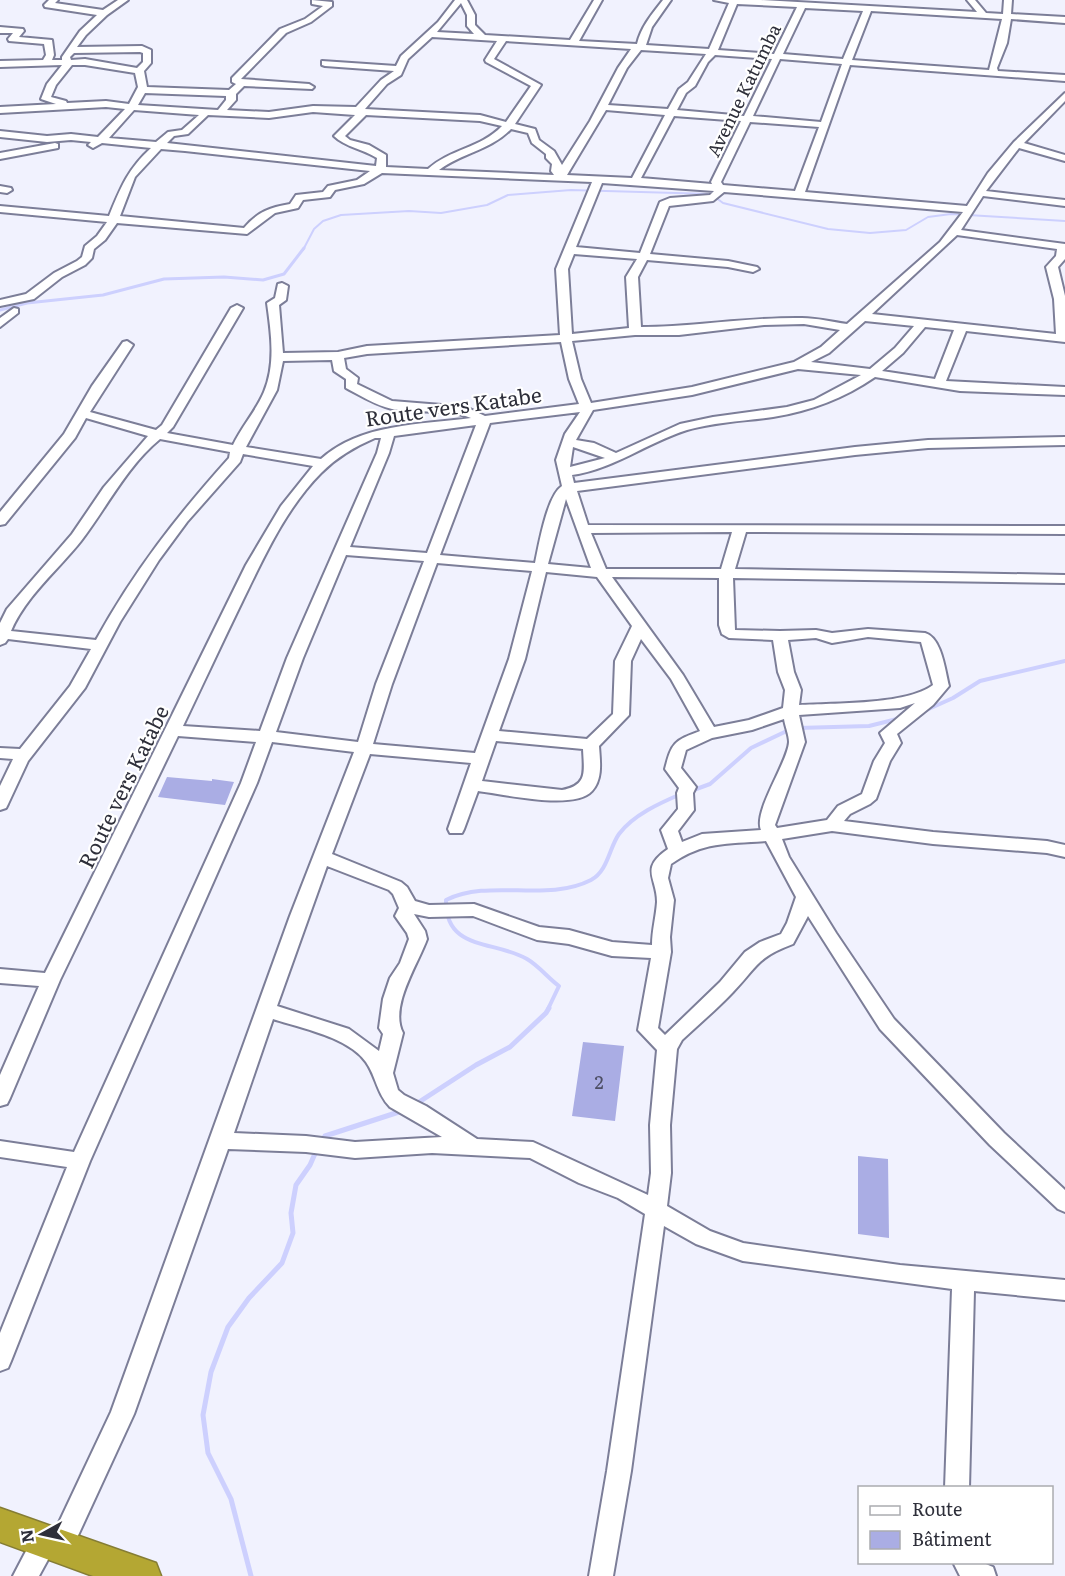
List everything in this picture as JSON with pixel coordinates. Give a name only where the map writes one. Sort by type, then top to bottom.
[{"type":"highway","points":[[0,1525],[143,1576]]},
{"type":"street","points":[[54,0],[48,5],[104,13]]},
{"type":"street","points":[[69,62],[66,57],[83,33],[104,13],[124,0]]},
{"type":"street","points":[[309,87],[242,83],[235,79],[276,41],[281,33],[293,30],[329,4],[315,2],[317,0]]},
{"type":"street","points":[[381,169],[382,157],[366,147],[347,142],[339,136],[384,80],[398,73],[404,58],[445,19],[459,0]]},
{"type":"street","points":[[464,0],[471,15],[471,26],[483,38]]},
{"type":"street","points":[[573,43],[598,0]]},
{"type":"street","points":[[561,176],[636,47],[642,45],[642,37],[647,28],[667,0]]},
{"type":"street","points":[[718,0],[1065,20]]},
{"type":"street","points":[[882,9],[887,0]]},
{"type":"street","points":[[971,0],[985,17]]},
{"type":"street","points":[[994,72],[993,68],[1004,39],[1008,0]]},
{"type":"street","points":[[635,181],[682,91],[692,84],[704,61],[713,52],[715,42],[735,1]]},
{"type":"street","name":"Avenue Katumba","points":[[719,188],[716,182],[776,57],[808,4]]},
{"type":"street","points":[[799,195],[846,62],[868,9]]},
{"type":"street","points":[[0,30],[20,31],[12,39],[49,42],[50,55],[47,62]]},
{"type":"street","points":[[429,34],[548,40],[1065,78]]},
{"type":"street","points":[[430,173],[438,164],[495,138],[508,125],[536,84],[489,60],[503,39]]},
{"type":"street","points":[[72,50],[144,50],[148,52],[147,63],[139,71]]},
{"type":"street","points":[[60,106],[62,101],[46,98],[52,84],[69,62]]},
{"type":"street","points":[[0,64],[100,63],[105,66],[139,71]]},
{"type":"street","points":[[325,63],[398,69]]},
{"type":"street","points":[[0,156],[56,146],[92,145],[99,141],[133,106],[142,90],[139,71]]},
{"type":"street","points":[[221,112],[242,83]]},
{"type":"street","points":[[142,90],[231,97],[248,103],[307,109],[480,118],[532,131],[535,141],[551,153],[550,158],[557,163],[556,171],[561,176]]},
{"type":"street","name":"Route vers Katabe","points":[[2,1087],[51,980],[253,565],[286,509],[303,484],[322,463],[335,452],[357,440],[389,432],[484,422],[692,391],[798,365],[825,350],[863,317],[964,219],[980,193],[1017,144],[1035,123],[1065,96]]},
{"type":"street","points":[[0,110],[60,106],[133,106],[269,115],[307,109]]},
{"type":"street","points":[[602,107],[824,126]]},
{"type":"street","points":[[0,303],[30,297],[61,273],[79,265],[87,258],[89,249],[101,238],[113,220],[130,177],[156,146],[163,144],[171,134],[185,132],[206,112]]},
{"type":"street","points":[[0,134],[156,146],[430,173],[561,176],[595,187],[635,181],[799,195],[964,219],[1064,247],[1061,257],[1052,267],[1060,299],[1064,338],[863,317]]},
{"type":"street","points":[[1017,144],[1065,158]]},
{"type":"street","points":[[0,208],[247,231],[255,221],[272,210],[294,206],[300,197],[326,195],[332,188],[360,182],[381,169]]},
{"type":"street","points":[[595,187],[562,269],[561,278],[566,339],[575,379],[587,408],[585,416],[571,434],[568,442],[563,460],[564,472],[587,543],[603,573],[678,678],[709,733]]},
{"type":"street","points":[[635,331],[634,296],[631,284],[633,275],[644,256],[664,204],[670,201],[713,198],[716,197],[719,188]]},
{"type":"street","points":[[980,193],[1065,203]]},
{"type":"street","points":[[570,250],[753,269]]},
{"type":"street","points":[[0,804],[24,755],[77,688],[100,645],[153,560],[182,519],[235,459],[237,450],[270,392],[278,357],[273,303],[280,300],[282,286]]},
{"type":"street","points":[[100,645],[1,636],[12,612],[77,537],[104,496],[147,443],[167,427],[237,308]]},
{"type":"street","points":[[0,324],[14,311]]},
{"type":"street","points":[[278,357],[339,356],[394,348],[566,339],[635,331],[679,331],[764,322],[804,321],[850,328]]},
{"type":"street","points":[[564,472],[592,467],[616,458],[664,434],[688,426],[803,408],[873,373],[909,342],[922,323]]},
{"type":"street","points":[[939,384],[961,328]]},
{"type":"street","points":[[0,521],[69,435],[81,413],[127,345]]},
{"type":"street","points":[[25,1576],[53,1544],[122,1414],[299,916],[364,748],[384,684],[484,422],[479,416],[467,411],[402,407],[383,403],[351,385],[352,378],[340,371],[339,356]]},
{"type":"street","points":[[798,365],[873,373],[969,388],[1065,391]]},
{"type":"street","points":[[81,413],[178,440],[322,463]]},
{"type":"street","points":[[0,1361],[80,1161],[249,783],[295,658],[383,453],[389,432]]},
{"type":"street","points":[[456,829],[517,659],[556,507],[563,491],[568,488],[855,451],[928,444],[1065,441]]},
{"type":"street","points":[[568,442],[589,447],[616,458]]},
{"type":"street","points":[[583,529],[1065,530]]},
{"type":"street","points":[[677,851],[669,831],[686,810],[685,793],[688,787],[673,766],[678,748],[683,742],[709,733],[752,725],[790,711],[900,702],[932,693],[941,686],[927,638],[868,633],[832,638],[816,634],[780,636],[728,632],[726,573],[740,529]]},
{"type":"street","points":[[341,550],[603,573],[1065,579]]},
{"type":"street","points":[[491,735],[555,744],[591,745],[621,715],[623,661],[639,626]]},
{"type":"street","points":[[780,636],[786,672],[793,690],[790,711],[797,742],[767,825],[781,857],[830,938],[887,1024],[997,1139],[1065,1203]]},
{"type":"street","points":[[832,825],[844,810],[860,803],[872,793],[876,773],[884,755],[893,743],[888,733],[927,702],[932,693]]},
{"type":"street","points":[[172,730],[250,737],[267,736],[482,759]]},
{"type":"street","points":[[472,785],[562,796],[572,795],[586,787],[592,773],[591,745]]},
{"type":"street","points":[[0,753],[24,755]]},
{"type":"street","points":[[667,1048],[648,1030],[662,952],[661,937],[666,898],[664,886],[658,878],[662,863],[677,851],[702,840],[770,835],[832,825],[921,837],[1047,847],[1065,851]]},
{"type":"street","points":[[322,856],[395,886],[401,891],[405,903],[409,906],[444,912],[474,910],[537,933],[569,937],[621,951],[662,952]]},
{"type":"street","points":[[601,1576],[619,1471],[661,1173],[660,1125],[667,1048],[675,1035],[727,987],[751,957],[766,946],[787,939],[796,924],[805,896]]},
{"type":"street","points":[[382,1073],[393,1033],[389,1028],[392,999],[399,978],[408,964],[418,939],[416,931],[404,916],[409,906]]},
{"type":"street","points":[[0,975],[51,980]]},
{"type":"street","points":[[267,1011],[342,1034],[370,1054],[382,1073],[390,1094],[397,1101],[419,1112],[470,1145]]},
{"type":"street","points":[[220,1140],[381,1150],[432,1145],[470,1145],[533,1150],[586,1178],[625,1192],[703,1238],[743,1252],[963,1281],[1062,1285]]},
{"type":"street","points":[[0,1149],[80,1161]]},
{"type":"street","points":[[957,1486],[963,1281]]},
{"type":"street","points":[[965,1564],[971,1571],[984,1576]]},
{"type":"building","points":[[167,777],[234,782],[225,805],[158,797]]},
{"type":"building","points":[[583,1042],[624,1046],[615,1121],[572,1116]]},
{"type":"building","points":[[858,1156],[888,1159],[889,1238],[858,1234]]},
{"type":"waterway","points":[[303,250],[314,229],[323,221],[341,215],[409,211],[441,213],[487,205],[508,195],[571,190],[711,194],[723,203],[828,229],[870,233],[906,230],[928,217],[951,214],[1065,221]]},
{"type":"waterway","points":[[0,310],[27,303],[103,295],[164,279],[224,277],[263,280],[284,274],[304,248]]},
{"type":"waterway","points":[[922,712],[953,698],[980,681],[1065,661]]},
{"type":"waterway","points":[[798,728],[869,726],[901,718]]},
{"type":"waterway","points":[[691,791],[710,784],[751,748],[791,729]]},
{"type":"waterway","points":[[548,1009],[559,986],[527,959],[462,936],[454,928],[448,916],[446,900],[481,891],[556,890],[574,887],[591,880],[601,871],[619,834],[625,827],[647,810],[681,794]]},
{"type":"waterway","points":[[416,1104],[476,1065],[510,1047],[549,1008]]},
{"type":"waterway","points":[[322,1140],[325,1136],[402,1111]]},
{"type":"waterway","points":[[251,1576],[231,1499],[208,1453],[203,1415],[211,1372],[228,1327],[249,1298],[282,1263],[293,1233],[291,1213],[296,1185],[310,1165],[317,1149]]}]
